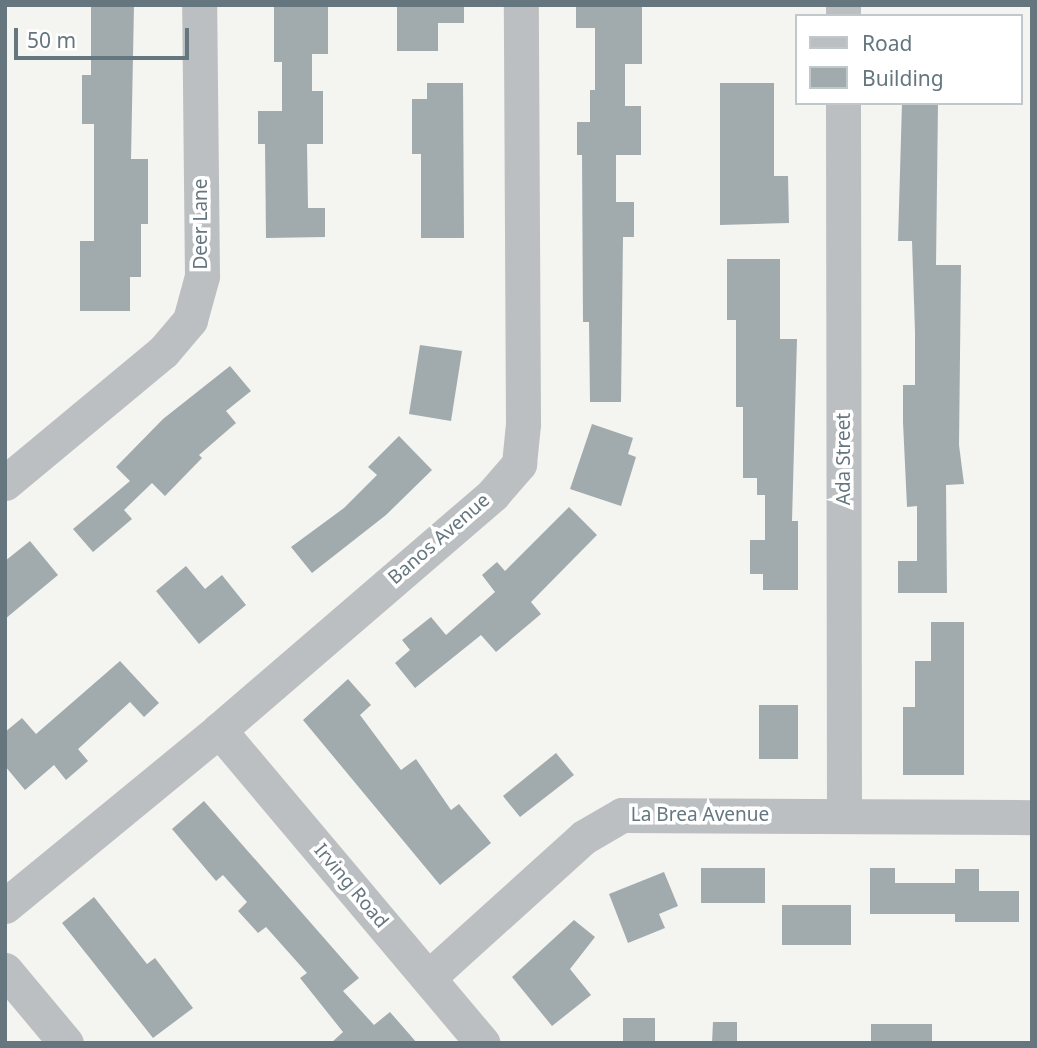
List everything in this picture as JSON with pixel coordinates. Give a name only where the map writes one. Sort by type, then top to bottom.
[{"type":"street","name":"Deer Lane","points":[[5,483],[163,352],[190,320],[202,276],[199,5]]},
{"type":"street","name":"Banos Avenue","points":[[5,906],[219,730],[493,494],[519,464],[523,424],[521,5]]},
{"type":"street","name":"Ada Street","points":[[843,105],[844,814]]},
{"type":"street","name":"Irving Road","points":[[219,730],[483,1043]]},
{"type":"street","name":"La Brea Avenue","points":[[429,977],[584,837],[622,814],[1032,817]]},
{"type":"street","points":[[5,971],[66,1043]]},
{"type":"building","points":[[91,5],[134,5],[131,159],[148,159],[148,224],[141,224],[141,277],[130,277],[130,311],[80,311],[80,241],[94,241],[94,124],[82,124],[82,75],[91,75]]},
{"type":"building","points":[[274,5],[328,5],[328,54],[312,54],[312,91],[323,91],[323,144],[307,144],[308,208],[325,208],[325,237],[266,238],[265,144],[258,144],[258,111],[282,111],[282,62],[274,62]]},
{"type":"building","points":[[397,5],[464,5],[464,23],[438,23],[438,51],[397,51]]},
{"type":"building","points":[[576,5],[642,5],[642,64],[625,64],[625,106],[641,106],[641,155],[616,155],[616,202],[634,202],[634,237],[623,237],[621,402],[590,402],[589,322],[583,322],[582,155],[577,155],[577,122],[590,122],[590,90],[595,90],[595,28],[576,28]]},
{"type":"building","points":[[427,83],[463,83],[464,238],[421,238],[421,154],[412,154],[412,99],[427,99]]},
{"type":"building","points":[[720,83],[774,83],[774,176],[788,176],[789,223],[720,225]]},
{"type":"building","points":[[902,105],[938,105],[936,265],[961,265],[959,445],[964,484],[946,485],[947,593],[898,593],[898,561],[917,561],[917,506],[907,507],[903,422],[903,385],[915,385],[912,241],[898,241]]},
{"type":"building","points":[[727,259],[780,259],[780,339],[797,339],[792,521],[798,521],[798,590],[763,590],[763,574],[750,574],[750,540],[765,540],[765,495],[757,495],[757,478],[743,478],[743,407],[736,407],[736,320],[727,320]]},
{"type":"building","points":[[420,345],[462,351],[451,421],[409,414]]},
{"type":"building","points":[[230,366],[251,391],[226,411],[236,423],[199,455],[202,458],[165,496],[152,483],[124,510],[132,519],[93,552],[73,529],[130,481],[116,467],[163,419]]},
{"type":"building","points":[[592,424],[633,438],[628,454],[636,457],[621,506],[570,489]]},
{"type":"building","points":[[399,436],[432,470],[386,515],[312,573],[291,547],[344,508],[377,475],[368,467]]},
{"type":"building","points":[[569,507],[597,535],[531,602],[541,614],[496,652],[481,635],[415,688],[395,663],[410,650],[402,640],[431,617],[446,635],[495,592],[482,575],[497,562],[505,571]]},
{"type":"building","points":[[30,541],[58,575],[5,619],[5,561]]},
{"type":"building","points":[[186,566],[205,589],[222,575],[246,605],[199,644],[156,591]]},
{"type":"building","points":[[931,622],[964,622],[964,775],[903,775],[903,707],[915,707],[915,661],[931,661]]},
{"type":"building","points":[[120,661],[159,703],[144,717],[130,702],[78,749],[88,761],[66,780],[54,765],[25,790],[5,766],[5,732],[22,718],[36,734]]},
{"type":"building","points":[[348,679],[371,705],[360,715],[401,770],[416,759],[451,810],[459,804],[491,843],[440,885],[303,720]]},
{"type":"building","points":[[759,705],[798,705],[798,759],[759,759]]},
{"type":"building","points":[[556,753],[574,775],[520,817],[503,796]]},
{"type":"building","points":[[204,801],[359,978],[343,991],[374,1025],[390,1012],[417,1043],[331,1043],[343,1032],[300,978],[307,973],[266,927],[258,933],[238,911],[247,902],[223,875],[216,881],[172,829]]},
{"type":"building","points":[[701,868],[765,868],[765,903],[701,903]]},
{"type":"building","points":[[870,868],[895,868],[895,883],[955,883],[955,869],[979,869],[979,891],[1019,891],[1019,922],[955,922],[955,914],[870,914]]},
{"type":"building","points":[[664,872],[678,906],[659,914],[665,928],[628,943],[609,894]]},
{"type":"building","points":[[94,897],[147,964],[155,958],[193,1008],[153,1038],[62,923]]},
{"type":"building","points":[[782,905],[851,905],[851,945],[782,945]]},
{"type":"building","points":[[574,920],[595,937],[570,969],[591,995],[552,1026],[512,977]]},
{"type":"building","points":[[623,1018],[655,1018],[655,1043],[623,1043]]},
{"type":"building","points":[[713,1022],[737,1022],[737,1043],[712,1043]]},
{"type":"building","points":[[871,1024],[932,1024],[932,1043],[871,1043]]}]
